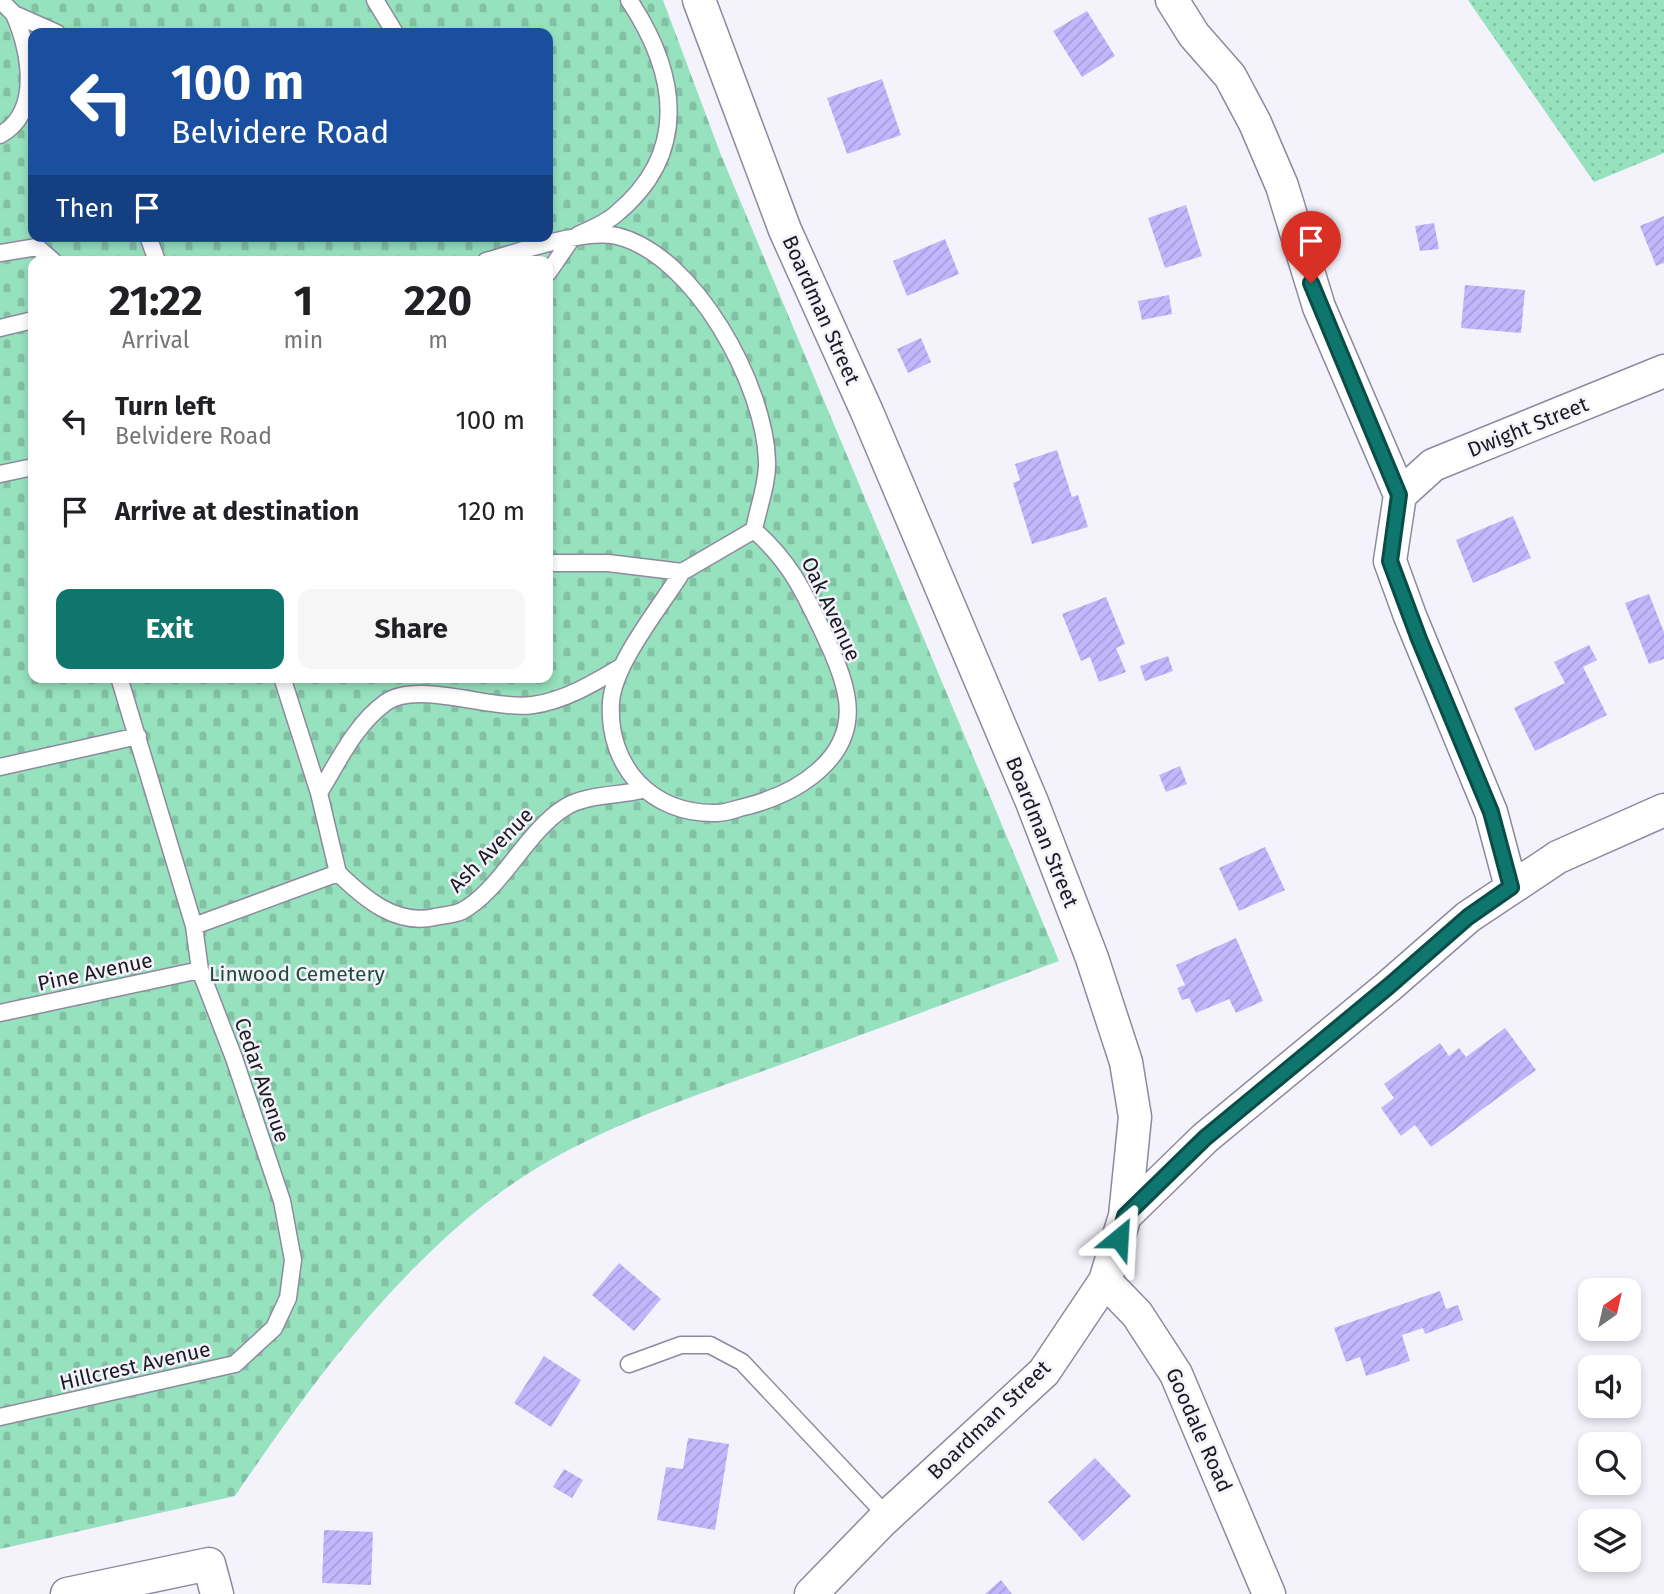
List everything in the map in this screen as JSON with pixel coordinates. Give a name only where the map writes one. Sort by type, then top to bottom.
[{"type":"street","name":"Boardman Street","points":[[699,0],[785,230],[867,412],[1032,802],[1092,958],[1126,1062],[1135,1117],[1125,1216],[1105,1280],[1044,1371],[887,1516],[811,1594]]},
{"type":"street","points":[[1172,0],[1194,35],[1230,76],[1255,123],[1282,186],[1319,307],[1399,495],[1390,561],[1419,639],[1491,812],[1511,887]]},
{"type":"street","name":"Dwight Street","points":[[1399,495],[1433,466],[1664,371]]},
{"type":"street","points":[[1125,1216],[1205,1138],[1468,917],[1558,857],[1664,810]]},
{"type":"street","name":"Goodale Road","points":[[1105,1280],[1138,1314],[1176,1374],[1261,1591]]},
{"type":"street","points":[[67,1594],[209,1564],[217,1594]]},
{"type":"lane","points":[[0,0],[14,14],[46,28]]},
{"type":"lane","points":[[375,0],[392,28]]},
{"type":"lane","points":[[553,266],[572,238],[614,216],[641,191],[662,159],[670,121],[665,72],[649,30],[629,0]]},
{"type":"lane","points":[[14,14],[26,43],[28,60]]},
{"type":"lane","points":[[0,135],[21,112],[28,85]]},
{"type":"lane","points":[[553,235],[572,238]]},
{"type":"lane","points":[[505,256],[572,238],[615,235],[637,243],[683,277],[704,303],[735,356],[758,412],[768,462],[754,530],[682,572],[621,667],[611,701],[614,739],[623,766],[642,790]]},
{"type":"lane","points":[[0,253],[37,247],[47,256]]},
{"type":"lane","points":[[0,328],[28,321]]},
{"type":"lane","points":[[0,474],[28,468]]},
{"type":"lane","name":"Oak Avenue","points":[[642,790],[685,810],[718,813],[763,802],[803,783],[822,770],[838,748],[846,724],[847,700],[831,649],[803,590],[781,553],[754,530]]},
{"type":"lane","points":[[553,563],[608,564],[682,572]]},
{"type":"lane","points":[[319,793],[351,740],[387,701],[411,694],[494,705],[533,705],[589,685],[621,667]]},
{"type":"lane","name":"Cedar Avenue","points":[[121,683],[194,926],[200,970],[234,1058],[282,1201],[293,1260],[288,1298]]},
{"type":"lane","points":[[194,926],[338,873],[319,793],[284,683]]},
{"type":"lane","points":[[0,767],[138,736]]},
{"type":"lane","name":"Ash Avenue","points":[[338,873],[362,897],[404,919],[429,919],[461,911],[491,886],[524,846],[564,808],[589,799],[642,790]]},
{"type":"lane","name":"Pine Avenue","points":[[0,1013],[200,970]]},
{"type":"lane","name":"Hillcrest Avenue","points":[[0,1417],[235,1364],[274,1328],[288,1298]]},
{"type":"lane","points":[[629,1364],[681,1345],[710,1345],[742,1362],[887,1516]]},
{"type":"green space","name":"Linwood Cemetery","points":[[0,0],[663,0],[721,155],[1059,961],[620,1125],[517,1180],[448,1235],[380,1304],[319,1378],[235,1496],[0,1549]]},
{"type":"green space","points":[[1468,0],[1664,0],[1664,153],[1594,182]]},
{"type":"building","points":[[1087,11],[1115,56],[1082,77],[1053,31]]},
{"type":"building","points":[[882,79],[901,135],[847,154],[827,98]]},
{"type":"building","points":[[1186,205],[1202,256],[1165,268],[1148,218]]},
{"type":"building","points":[[1664,216],[1664,263],[1656,266],[1640,226]]},
{"type":"building","points":[[1434,223],[1439,249],[1420,251],[1415,226]]},
{"type":"building","points":[[945,239],[959,274],[907,296],[893,261]]},
{"type":"building","points":[[1465,285],[1525,290],[1521,333],[1461,328]]},
{"type":"building","points":[[1169,295],[1172,314],[1142,320],[1138,301]]},
{"type":"building","points":[[921,338],[931,362],[908,373],[897,349]]},
{"type":"building","points":[[1057,450],[1072,497],[1078,495],[1088,527],[1032,544],[1013,483],[1020,480],[1015,464]]},
{"type":"building","points":[[1513,516],[1531,558],[1473,583],[1456,540]]},
{"type":"building","points":[[1649,594],[1664,632],[1664,659],[1649,664],[1625,603]]},
{"type":"building","points":[[1106,597],[1125,644],[1116,648],[1126,672],[1099,682],[1090,657],[1081,661],[1062,614]]},
{"type":"building","points":[[1589,645],[1597,660],[1583,667],[1607,715],[1535,751],[1514,708],[1565,683],[1554,662]]},
{"type":"building","points":[[1168,656],[1173,671],[1145,681],[1140,666]]},
{"type":"building","points":[[1180,766],[1187,784],[1166,792],[1159,775]]},
{"type":"building","points":[[1265,847],[1285,890],[1239,911],[1219,868]]},
{"type":"building","points":[[1236,938],[1263,1001],[1236,1013],[1229,999],[1196,1013],[1189,998],[1182,1000],[1177,988],[1185,985],[1176,965]]},
{"type":"building","points":[[1505,1028],[1536,1070],[1431,1147],[1415,1125],[1401,1136],[1381,1108],[1394,1098],[1384,1084],[1440,1043],[1449,1056],[1459,1048],[1466,1057]]},
{"type":"building","points":[[619,1263],[661,1299],[634,1331],[592,1295]]},
{"type":"building","points":[[1440,1291],[1446,1309],[1458,1305],[1463,1320],[1425,1334],[1423,1328],[1402,1335],[1410,1361],[1366,1376],[1360,1357],[1346,1362],[1334,1328]]},
{"type":"building","points":[[544,1356],[581,1380],[551,1427],[514,1403]]},
{"type":"building","points":[[688,1438],[729,1444],[715,1530],[657,1520],[666,1467],[683,1469]]},
{"type":"building","points":[[1095,1458],[1131,1496],[1083,1541],[1048,1502]]},
{"type":"building","points":[[564,1469],[583,1480],[572,1498],[553,1487]]},
{"type":"building","points":[[324,1530],[373,1532],[371,1585],[322,1583]]},
{"type":"building","points":[[1001,1580],[1012,1594],[985,1594]]},
{"type":"route","points":[[1119,1238],[1125,1216],[1205,1138],[1468,917],[1511,887],[1491,812],[1447,709],[1390,561],[1399,495],[1311,283]]}]
